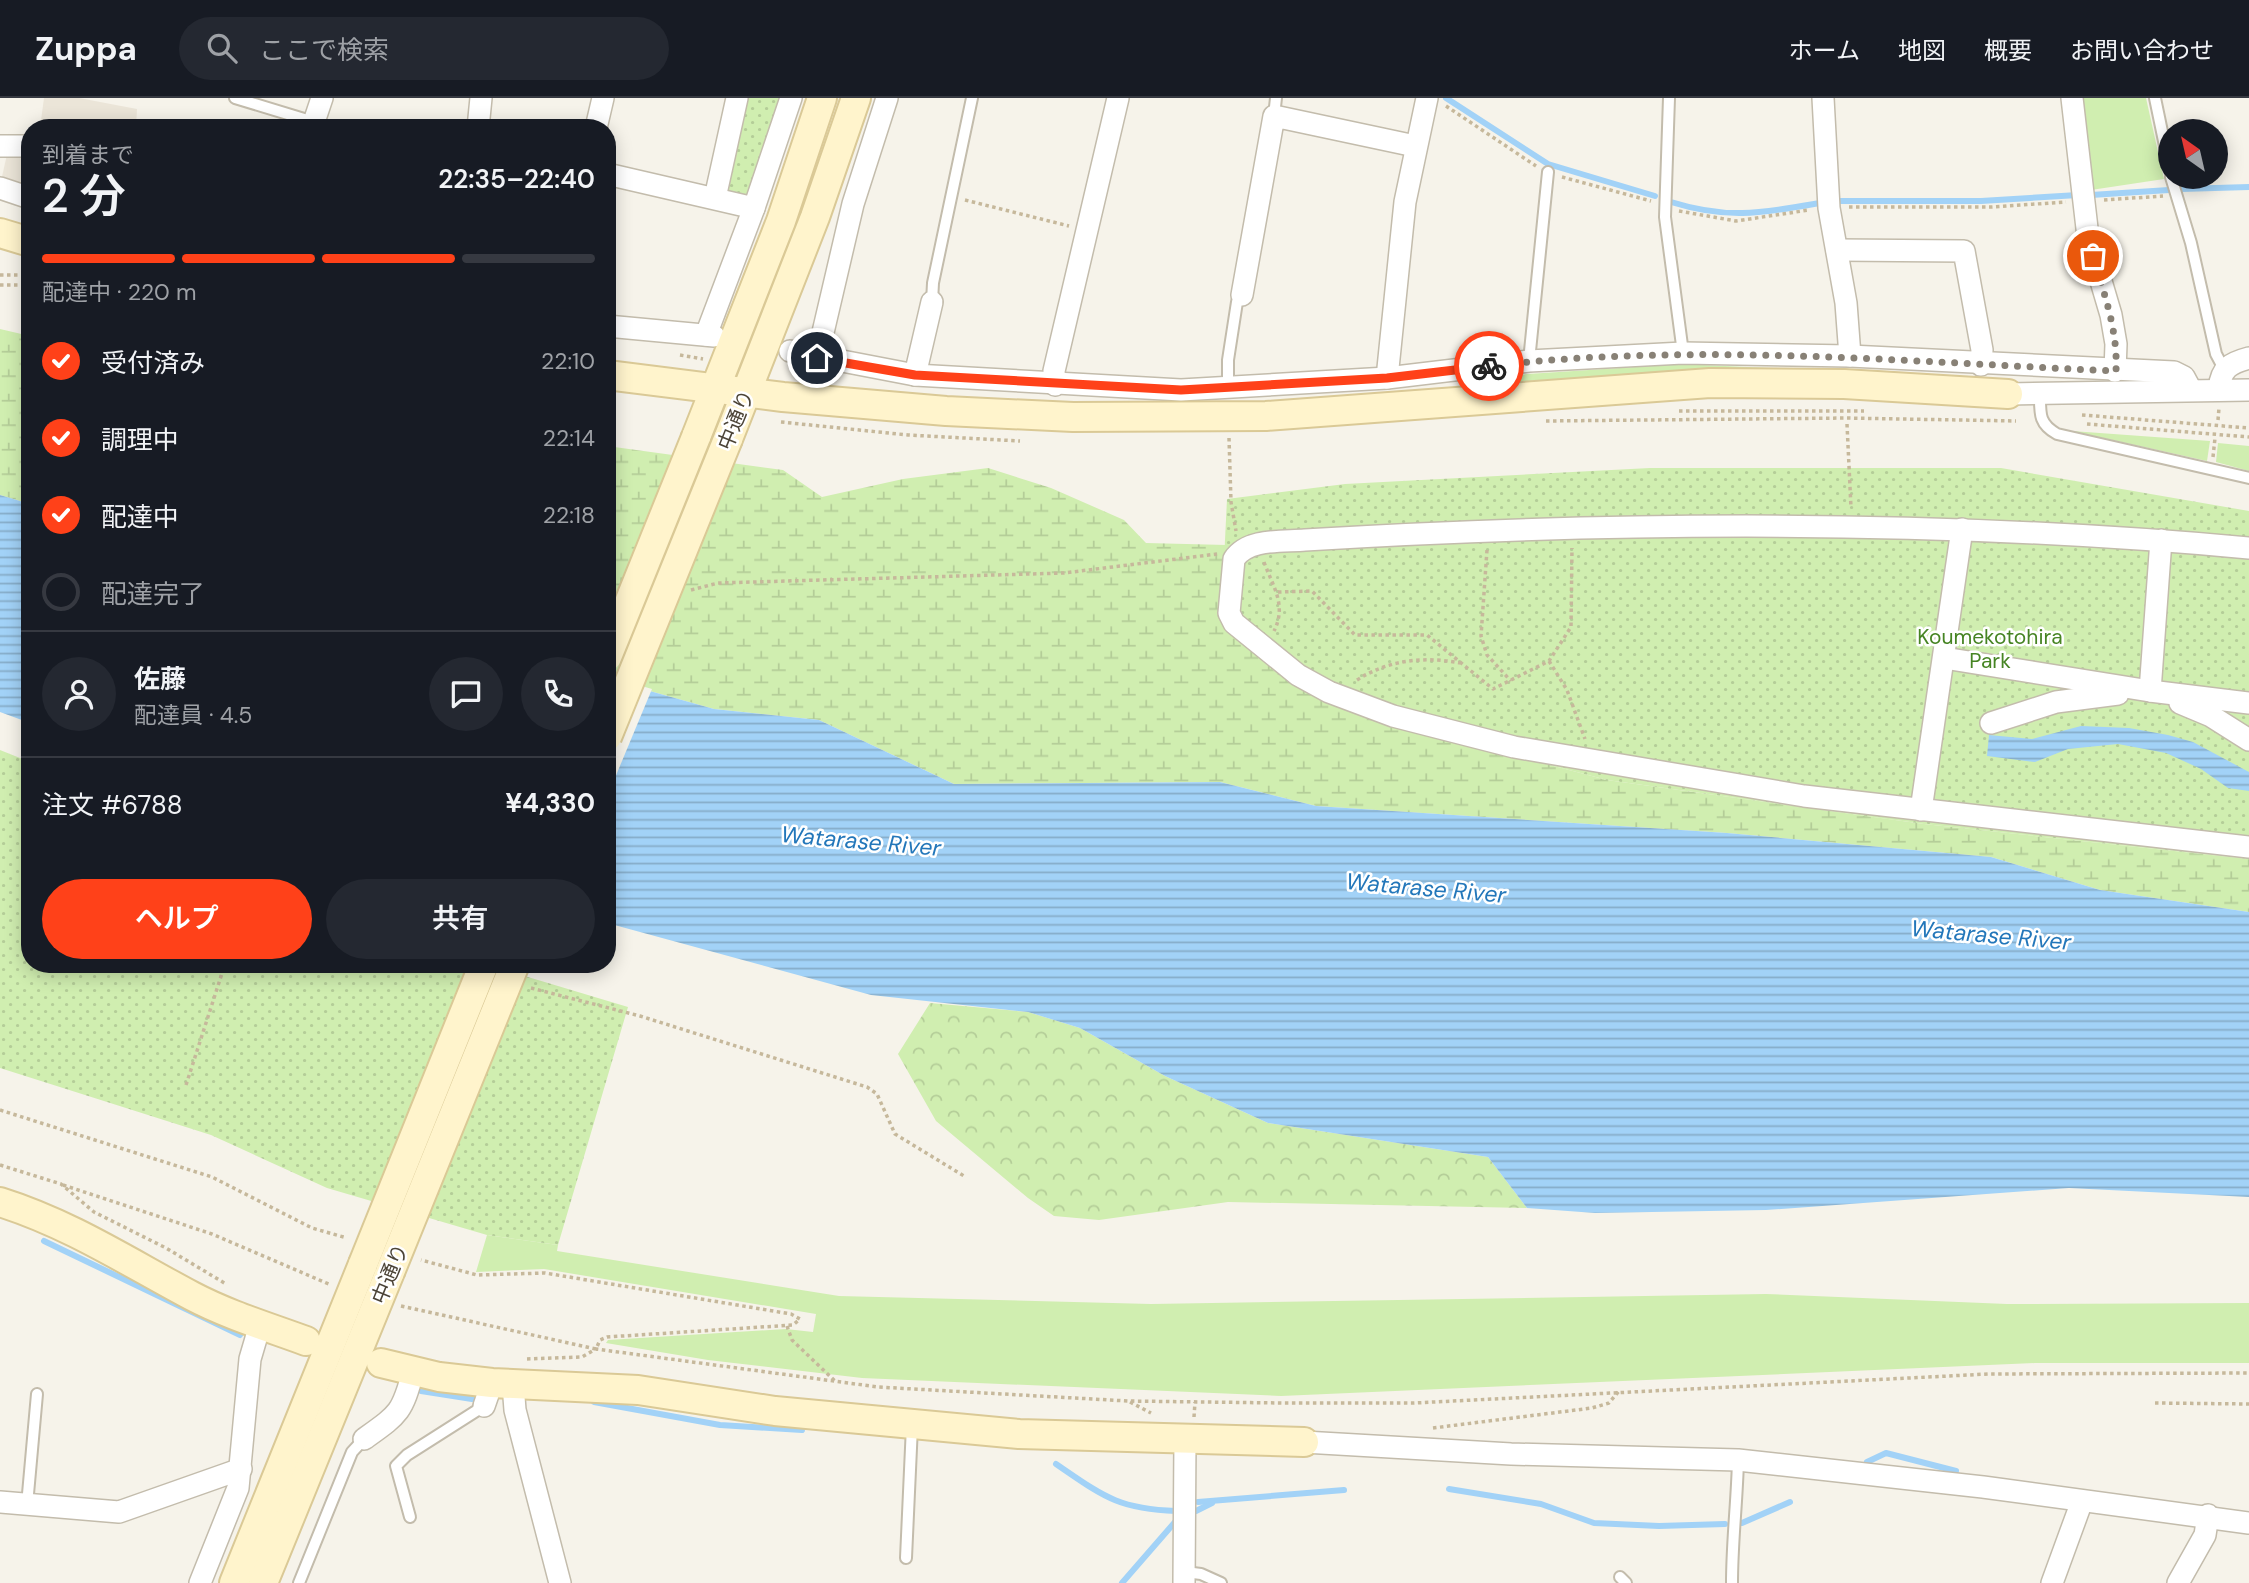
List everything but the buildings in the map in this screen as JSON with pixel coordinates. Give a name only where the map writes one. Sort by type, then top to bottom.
[{"type":"street","points":[[315,119],[322,98]]},
{"type":"street","points":[[479,119],[481,98]]},
{"type":"street","points":[[598,119],[603,98]]},
{"type":"street","points":[[715,198],[737,98]]},
{"type":"street","points":[[616,327],[710,335],[791,98]]},
{"type":"street","name":"中通り","points":[[616,635],[781,221],[822,98]]},
{"type":"street","name":"中通り","points":[[616,715],[748,392],[856,98]]},
{"type":"street","points":[[817,358],[859,187],[887,98]]},
{"type":"street","points":[[1055,384],[1055,371],[1118,98]]},
{"type":"street","points":[[1823,98],[1829,208],[1850,356]]},
{"type":"street","points":[[2072,98],[2088,237],[2111,315],[2116,344],[2116,371]]},
{"type":"street","points":[[1387,378],[1405,202],[1415,146],[1434,100]]},
{"type":"street","points":[[1242,295],[1275,107],[1415,146]]},
{"type":"street","points":[[0,146],[21,146]]},
{"type":"street","points":[[616,176],[754,208]]},
{"type":"street","points":[[0,188],[21,195]]},
{"type":"street","points":[[0,233],[21,239]]},
{"type":"street","points":[[1837,250],[1964,251],[1982,350],[1981,365]]},
{"type":"street","points":[[915,375],[932,302]]},
{"type":"street","points":[[790,351],[915,375],[1169,390],[1387,378],[1529,361],[1683,353],[1850,356],[1981,365],[2174,372],[2184,377],[2191,390]]},
{"type":"street","points":[[2221,389],[2231,363],[2249,358]]},
{"type":"street","points":[[616,377],[783,397],[1010,415],[1206,418],[1710,383],[1844,384],[2040,395],[2249,390]]},
{"type":"street","points":[[2249,548],[2161,540],[1962,529],[1851,527],[1488,530],[1265,543],[1239,551],[1234,559],[1229,613],[1234,623],[1262,643],[1298,675],[1348,700],[1393,716],[1501,744],[1804,796],[2249,847]]},
{"type":"street","points":[[1921,810],[1962,529]]},
{"type":"street","points":[[2150,691],[2161,540]]},
{"type":"street","points":[[1944,658],[2150,691],[2249,703]]},
{"type":"street","points":[[1991,723],[2056,702],[2150,691],[2211,716],[2249,740]]},
{"type":"street","name":"中通り","points":[[234,1583],[358,1252],[473,973]]},
{"type":"street","name":"中通り","points":[[264,1583],[390,1272],[517,975]]},
{"type":"street","points":[[0,1202],[87,1237],[192,1296],[260,1325],[306,1340]]},
{"type":"street","points":[[200,1583],[238,1488],[250,1359],[260,1325]]},
{"type":"street","points":[[381,1363],[413,1372],[503,1383],[638,1390],[775,1410],[913,1411],[1019,1434],[1304,1442],[1511,1454],[1738,1460],[2248,1519]]},
{"type":"street","points":[[364,1438],[397,1416],[404,1406],[413,1372]]},
{"type":"street","points":[[503,1383],[515,1410],[561,1583]]},
{"type":"street","points":[[1185,1439],[1185,1578]]},
{"type":"street","points":[[0,1502],[119,1512],[241,1469]]},
{"type":"street","points":[[2052,1583],[2082,1501]]},
{"type":"street","points":[[2178,1583],[2205,1535],[2208,1516]]},
{"type":"lane","points":[[235,98],[296,119]]},
{"type":"lane","points":[[932,302],[933,283],[972,98]]},
{"type":"lane","points":[[1669,98],[1665,217],[1683,353]]},
{"type":"lane","points":[[2155,98],[2159,119]]},
{"type":"lane","points":[[1529,361],[1548,172]]},
{"type":"lane","points":[[2175,189],[2191,243],[2216,354],[2221,389]]},
{"type":"lane","points":[[1228,388],[1228,360],[1237,302],[1242,295]]},
{"type":"lane","points":[[2040,395],[2040,418],[2047,428],[2057,434],[2249,478]]},
{"type":"lane","points":[[410,1517],[396,1466],[503,1383]]},
{"type":"lane","points":[[27,1504],[37,1394]]},
{"type":"lane","points":[[906,1558],[913,1411]]},
{"type":"lane","points":[[299,1583],[352,1452],[364,1438]]},
{"type":"lane","points":[[1732,1583],[1738,1460]]},
{"type":"lane","points":[[1185,1578],[1201,1574],[1221,1583]]},
{"type":"path","points":[[1434,100],[1548,172],[1651,201]]},
{"type":"path","points":[[2093,200],[2169,195]]},
{"type":"path","points":[[951,197],[1088,230]]},
{"type":"path","points":[[1837,207],[1991,206],[2077,201]]},
{"type":"path","points":[[1671,209],[1700,217],[1735,221],[1822,208]]},
{"type":"path","points":[[0,275],[21,275]]},
{"type":"path","points":[[0,285],[21,285]]},
{"type":"path","points":[[690,358],[707,360]]},
{"type":"path","points":[[2218,420],[2221,389]]},
{"type":"path","points":[[2080,415],[2249,429]]},
{"type":"path","points":[[2076,423],[2249,437]]},
{"type":"path","points":[[1847,424],[1851,527]]},
{"type":"path","points":[[2213,460],[2215,438]]},
{"type":"path","points":[[678,593],[718,583],[1064,573],[1239,551],[1231,502],[1229,442]]},
{"type":"path","points":[[1278,592],[1312,591],[1354,635],[1427,635],[1493,689],[1549,661],[1571,627],[1572,528]]},
{"type":"path","points":[[1488,530],[1487,582],[1481,636],[1487,655],[1511,681]]},
{"type":"path","points":[[1262,643],[1272,635],[1280,605],[1278,592],[1262,555],[1265,543]]},
{"type":"path","points":[[1348,700],[1356,680],[1393,664],[1422,657],[1462,664]]},
{"type":"path","points":[[1549,661],[1567,690],[1591,761]]},
{"type":"path","points":[[186,1085],[222,973]]},
{"type":"path","points":[[517,975],[867,1087],[877,1094],[895,1134],[964,1176]]},
{"type":"path","points":[[0,1110],[212,1177],[358,1252]]},
{"type":"path","points":[[0,1165],[212,1234],[337,1287]]},
{"type":"path","points":[[61,1184],[94,1212],[166,1248],[230,1287]]},
{"type":"path","points":[[417,1259],[477,1275],[544,1273],[792,1314],[800,1319],[797,1324],[787,1326],[607,1337],[600,1340],[596,1349],[582,1357],[503,1383]]},
{"type":"path","points":[[396,1304],[596,1349],[838,1384],[915,1390],[1195,1402],[1414,1403],[1988,1374],[2249,1373]]},
{"type":"path","points":[[787,1326],[792,1340],[838,1384]]},
{"type":"path","points":[[913,1411],[915,1390]]},
{"type":"path","points":[[1427,1428],[1592,1408],[1609,1403],[1619,1391]]},
{"type":"path","points":[[1195,1402],[1195,1410]]},
{"type":"path","points":[[2155,1403],[2249,1404]]},
{"type":"shaded area","points":[[44,98],[79,98],[137,109],[136,119],[41,119]]},
{"type":"shaded area","points":[[8,150],[21,151],[21,187],[1,181]]},
{"type":"green space","points":[[744,98],[783,98],[750,193],[745,196],[728,192],[725,187]]},
{"type":"green space","points":[[2081,98],[2146,98],[2158,152],[2158,180],[2091,190]]},
{"type":"green space","points":[[0,329],[21,334],[21,501],[0,495]]},
{"type":"green space","points":[[1681,364],[1792,369],[1676,371],[1514,382],[1513,375]]},
{"type":"green space","points":[[2072,431],[2210,441],[2207,461]]},
{"type":"green space","points":[[2218,443],[2249,446],[2249,471],[2216,462]]},
{"type":"green space","points":[[616,447],[783,470],[822,497],[903,479],[988,468],[1051,488],[1124,520],[1146,543],[1227,545],[1222,622],[1278,674],[1302,690],[1353,713],[1607,780],[1924,824],[2249,859],[2249,912],[2100,890],[1991,857],[1727,833],[1316,806],[1220,782],[954,784],[819,720],[714,709],[616,682]]},
{"type":"green space","name":"Koumekotohira Park","points":[[1650,468],[2001,468],[2249,511],[2249,859],[1924,824],[1607,780],[1353,713],[1302,690],[1277,674],[1221,622],[1227,499],[1345,484]]},
{"type":"green space","points":[[0,750],[21,758],[21,973],[515,973],[628,1007],[558,1245],[487,1235],[327,1188],[211,1135],[0,1068]]},
{"type":"green space","points":[[930,1003],[1028,1012],[1080,1028],[1165,1076],[1268,1123],[1488,1157],[1527,1208],[1228,1202],[1099,1220],[1054,1216],[1028,1198],[936,1121],[898,1054]]},
{"type":"green space","points":[[487,1235],[558,1245],[557,1251],[839,1296],[1151,1304],[1766,1294],[2007,1304],[2249,1303],[2249,1363],[2035,1363],[1281,1396],[862,1378],[708,1360],[606,1343],[608,1340],[786,1329],[813,1332],[816,1314],[544,1269],[476,1272]]},
{"type":"water","points":[[0,495],[21,501],[21,720],[0,712]]},
{"type":"water","name":"Watarase River","points":[[616,682],[714,709],[819,720],[954,784],[1220,782],[1316,806],[1727,833],[1991,857],[2100,890],[2249,912],[2249,1197],[2069,1188],[1766,1210],[1595,1213],[1527,1208],[1488,1157],[1268,1123],[1165,1076],[1080,1028],[1028,1012],[871,995],[616,925]]},
{"type":"water","points":[[2081,726],[2129,728],[2193,742],[2249,772],[2249,791],[2228,788],[2201,769],[2166,753],[2118,744],[2068,749],[2035,762],[1987,756],[1989,735],[2032,739]]},
{"type":"pier","points":[[616,679],[652,689],[616,775]]},
{"type":"waterway","points":[[1446,98],[1548,164],[1655,196]]},
{"type":"waterway","points":[[2228,188],[2249,187]]},
{"type":"waterway","points":[[2091,195],[2169,190]]},
{"type":"waterway","points":[[1836,201],[1981,201],[2078,195]]},
{"type":"waterway","points":[[1671,202],[1728,213],[1780,210],[1820,203]]},
{"type":"waterway","points":[[44,1241],[240,1335]]},
{"type":"waterway","points":[[421,1391],[472,1399]]},
{"type":"waterway","points":[[594,1402],[720,1425],[802,1430]]},
{"type":"waterway","points":[[1867,1462],[1886,1453],[1956,1471]]},
{"type":"waterway","points":[[1056,1464],[1112,1499],[1139,1507],[1176,1511]]},
{"type":"waterway","points":[[1449,1489],[1541,1504],[1594,1523],[1659,1526],[1725,1524]]},
{"type":"waterway","points":[[1198,1502],[1344,1490]]},
{"type":"waterway","points":[[1742,1523],[1790,1502]]},
{"type":"waterway","points":[[1196,1511],[1212,1503]]},
{"type":"waterway","points":[[1122,1583],[1175,1522]]},
{"type":"way so far","points":[[1489,366],[1529,361],[1683,353],[1850,356],[2116,371],[2116,344],[2111,315],[2093,256]]},
{"type":"route","points":[[817,358],[915,375],[1120,389],[1181,390],[1387,378],[1489,366]]}]
